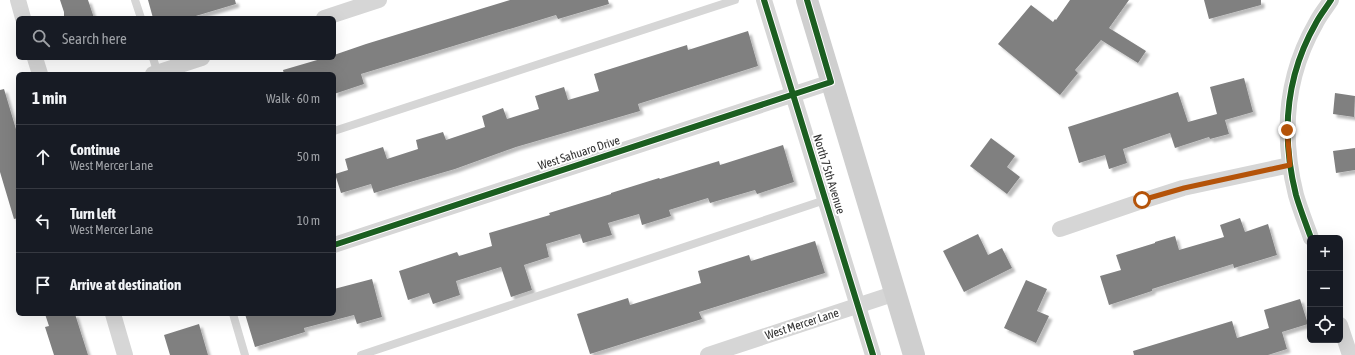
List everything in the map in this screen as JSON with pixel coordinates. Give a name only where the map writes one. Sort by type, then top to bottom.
[{"type":"main road","points":[[807,0],[914,355]]},
{"type":"street","points":[[18,0],[22,16]]},
{"type":"street","points":[[330,16],[379,0]]},
{"type":"street","name":"North 75th Avenue","points":[[764,0],[873,355]]},
{"type":"street","points":[[1309,235],[1296,195],[1290,165],[1287,130],[1288,104],[1292,79],[1303,49],[1316,22],[1331,0]]},
{"type":"street","points":[[36,60],[39,72]]},
{"type":"street","points":[[156,70],[194,60]]},
{"type":"street","name":"West Sahuaro Drive","points":[[336,244],[831,82]]},
{"type":"street","points":[[1060,229],[1142,200],[1184,188],[1290,165]]},
{"type":"street","name":"West Mercer Lane","points":[[708,355],[896,293]]},
{"type":"street","points":[[117,316],[126,355]]},
{"type":"street","points":[[1343,334],[1350,355]]},
{"type":"lane","points":[[135,0],[140,16]]},
{"type":"lane","points":[[336,130],[735,0]]},
{"type":"lane","points":[[362,355],[825,200]]},
{"type":"lane","points":[[234,316],[244,355]]},
{"type":"building","points":[[60,0],[88,0],[93,16],[64,16]]},
{"type":"building","points":[[148,0],[235,0],[236,4],[196,16],[152,16]]},
{"type":"building","points":[[510,0],[608,0],[609,4],[558,19],[556,15],[361,74],[364,84],[336,93],[336,72],[284,72],[283,70],[317,60],[336,60],[336,54]]},
{"type":"building","points":[[1070,0],[1129,0],[1109,28],[1146,51],[1138,63],[1101,40],[1075,70],[1078,73],[1060,95],[998,44],[1031,5],[1053,22]]},
{"type":"building","points":[[1204,0],[1261,0],[1261,5],[1209,19]]},
{"type":"building","points":[[748,31],[758,66],[638,104],[640,111],[516,147],[455,169],[374,193],[371,184],[341,193],[336,174],[348,170],[345,159],[383,147],[387,159],[418,149],[416,140],[443,132],[446,140],[485,127],[482,116],[503,108],[507,119],[539,109],[535,96],[564,87],[568,100],[599,91],[594,74],[687,45],[688,50]]},
{"type":"building","points":[[1244,78],[1253,112],[1225,120],[1229,134],[1210,139],[1209,137],[1175,148],[1170,133],[1123,149],[1127,163],[1109,169],[1105,155],[1079,163],[1068,127],[1178,92],[1188,122],[1217,114],[1210,87]]},
{"type":"building","points":[[4,89],[16,129],[16,218],[14,219],[0,172],[0,90]]},
{"type":"building","points":[[1335,93],[1355,96],[1354,117],[1333,114]]},
{"type":"building","points":[[991,138],[1015,156],[1007,167],[1020,177],[1007,194],[970,166]]},
{"type":"building","points":[[783,145],[794,182],[757,194],[755,190],[710,203],[708,198],[669,210],[671,216],[642,225],[639,214],[608,223],[612,235],[583,243],[580,234],[546,244],[549,257],[524,265],[532,290],[511,297],[501,267],[456,281],[460,295],[433,304],[429,293],[408,300],[399,271],[457,252],[459,256],[492,246],[489,233],[550,215],[549,213],[659,178],[660,179],[719,161],[720,165]]},
{"type":"building","points":[[1355,148],[1355,170],[1336,173],[1333,151]]},
{"type":"building","points":[[1240,218],[1245,232],[1268,224],[1277,255],[1234,268],[1233,264],[1152,289],[1152,291],[1109,305],[1100,276],[1121,270],[1116,255],[1175,236],[1179,250],[1224,237],[1220,225]]},
{"type":"building","points":[[978,234],[988,255],[1002,248],[1012,268],[964,292],[943,251]]},
{"type":"building","points":[[815,241],[825,273],[699,312],[702,319],[590,354],[577,314],[628,298],[630,305],[701,283],[698,271],[749,255],[751,261]]},
{"type":"building","points":[[372,279],[382,317],[357,324],[354,315],[304,328],[305,332],[255,347],[246,316],[336,316],[336,288]]},
{"type":"building","points":[[1026,280],[1047,289],[1037,311],[1049,316],[1036,343],[1004,328]]},
{"type":"building","points":[[1300,299],[1307,324],[1282,332],[1287,349],[1268,355],[1134,355],[1133,351],[1232,321],[1237,338],[1269,328],[1264,310]]},
{"type":"building","points":[[46,316],[76,316],[88,355],[54,355],[45,327],[49,326]]},
{"type":"building","points":[[199,324],[208,355],[170,355],[164,335]]},
{"type":"cycle path","points":[[764,0],[873,355]]},
{"type":"cycle path","points":[[336,244],[831,82],[807,0]]},
{"type":"cycle path","points":[[1310,235],[1296,195],[1291,173],[1288,150],[1289,107],[1292,85],[1306,43],[1331,0]]},
{"type":"route","points":[[1142,200],[1226,178],[1290,165],[1287,130]]}]
